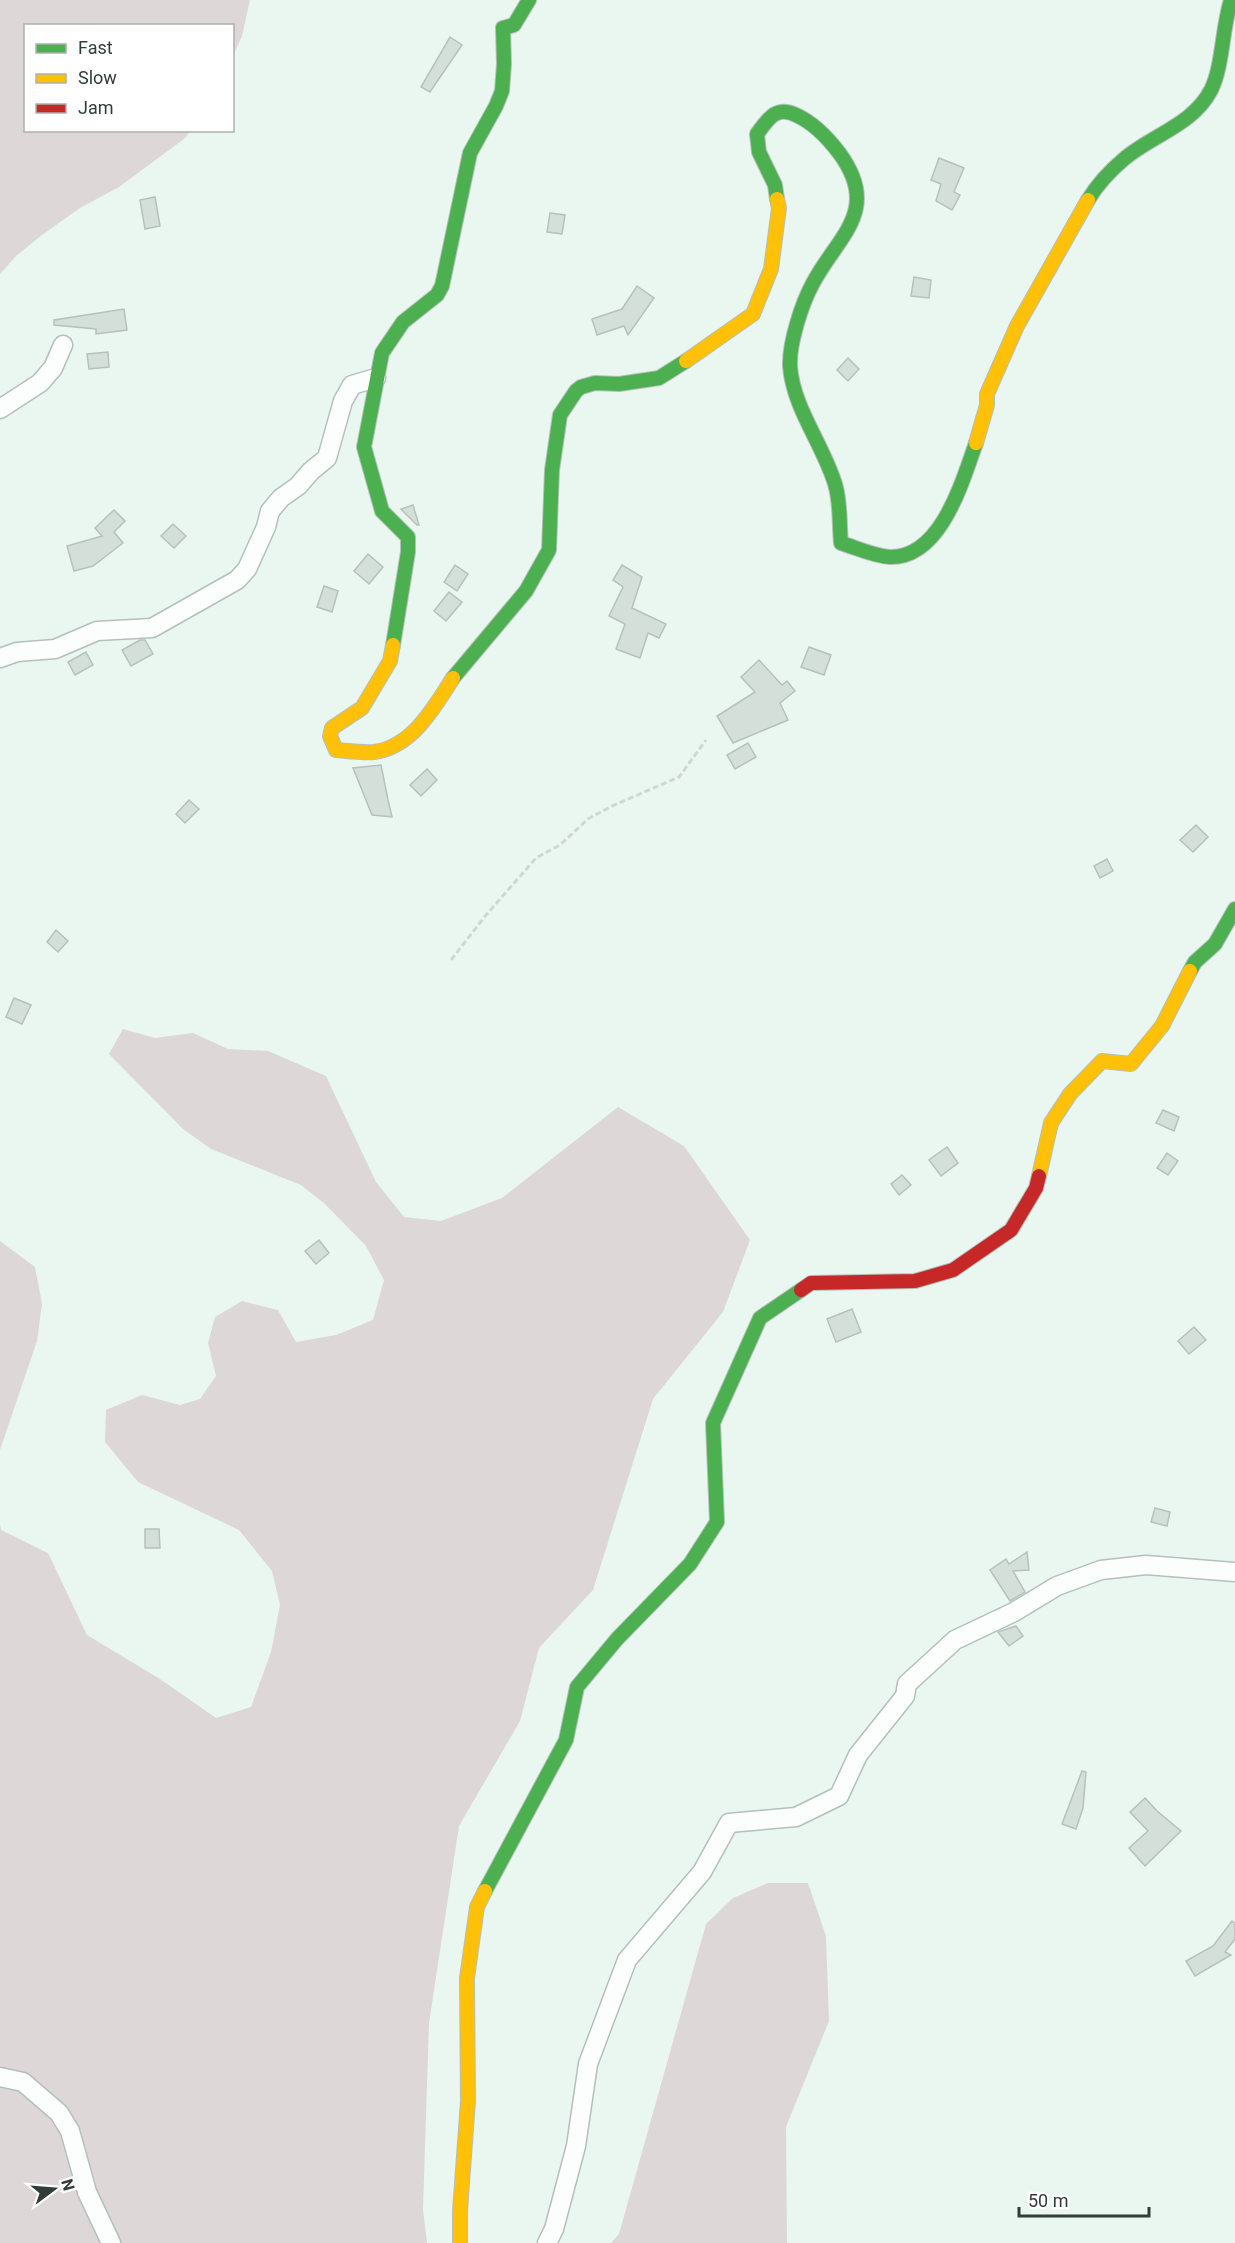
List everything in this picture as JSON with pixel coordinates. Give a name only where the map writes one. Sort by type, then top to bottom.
[{"type":"street","points":[[529,0],[514,25],[503,28],[505,61],[499,98],[475,138],[470,153],[442,286],[437,295],[403,322],[382,353],[364,447],[382,511],[408,537],[408,552],[390,662],[362,708],[332,728],[330,736],[336,750],[373,752],[399,745],[433,710],[454,676],[526,591],[549,550],[552,470],[560,415],[576,391],[595,383],[619,384],[658,378],[703,351],[753,314],[771,269],[779,208],[775,185],[759,152],[757,134],[772,114],[786,111],[808,120],[837,148],[845,161],[855,190],[857,206],[853,220],[811,285],[790,352],[790,368],[800,400],[835,485],[841,543],[883,557],[896,557],[910,553],[934,536],[956,496],[985,414],[987,394],[1017,326],[1094,190],[1125,158],[1193,114],[1210,92],[1216,78],[1225,18],[1231,0]]},
{"type":"street","points":[[0,409],[40,383],[53,368],[63,345]]},
{"type":"street","points":[[0,658],[17,652],[55,649],[97,631],[152,628],[237,580],[247,569],[266,527],[270,511],[298,486],[310,471],[327,458],[343,401],[352,385],[376,378]]},
{"type":"street","points":[[460,2243],[468,2101],[467,1978],[477,1907],[506,1848],[566,1740],[577,1687],[617,1638],[690,1564],[717,1522],[713,1423],[760,1318],[811,1283],[915,1281],[953,1270],[1011,1230],[1036,1188],[1051,1123],[1070,1094],[1102,1061],[1131,1064],[1162,1026],[1195,962],[1215,944],[1235,909]]},
{"type":"street","points":[[547,2243],[554,2229],[576,2146],[588,2064],[627,1960],[702,1872],[729,1823],[796,1818],[839,1796],[858,1755],[905,1696],[907,1684],[955,1640],[1014,1612],[1057,1586],[1101,1570],[1146,1565],[1235,1572]]},
{"type":"street","points":[[0,2077],[23,2082],[59,2113],[70,2131],[87,2192],[111,2243]]},
{"type":"path","points":[[452,960],[486,915],[536,858],[560,845],[588,819],[679,777],[706,740]]},
{"type":"shaded area","points":[[0,0],[250,0],[242,36],[234,54],[234,24],[24,24],[24,132],[190,132],[119,187],[80,208],[42,235],[16,256],[0,274]]},
{"type":"shaded area","points":[[123,1029],[155,1038],[193,1033],[228,1049],[268,1051],[326,1076],[376,1182],[404,1217],[441,1221],[502,1198],[618,1107],[684,1146],[750,1240],[723,1312],[653,1399],[593,1590],[539,1648],[520,1721],[459,1826],[429,2023],[423,2209],[427,2243],[0,2243],[0,1524],[1,1530],[48,1553],[87,1635],[160,1679],[216,1718],[251,1707],[271,1652],[280,1605],[272,1571],[239,1530],[138,1482],[105,1442],[106,1410],[142,1395],[180,1405],[200,1399],[216,1376],[208,1343],[215,1317],[242,1301],[278,1310],[296,1342],[336,1335],[373,1320],[384,1280],[366,1246],[325,1204],[301,1185],[211,1149],[183,1129],[109,1054]]},
{"type":"shaded area","points":[[0,1241],[35,1267],[42,1304],[37,1341],[0,1450]]},
{"type":"shaded area","points":[[768,1883],[808,1883],[826,1936],[829,2021],[786,2127],[787,2243],[611,2243],[619,2234],[706,1924],[733,1898]]},
{"type":"building","points":[[450,37],[462,45],[430,92],[421,87]]},
{"type":"building","points":[[939,158],[964,168],[954,192],[960,195],[952,210],[936,201],[941,184],[931,180]]},
{"type":"building","points":[[155,197],[160,226],[145,229],[140,200]]},
{"type":"building","points":[[550,213],[565,215],[562,234],[547,232]]},
{"type":"building","points":[[914,277],[931,280],[929,298],[911,296]]},
{"type":"building","points":[[637,286],[654,298],[628,335],[624,326],[597,335],[592,319],[622,309]]},
{"type":"building","points":[[124,309],[127,330],[96,334],[96,329],[54,325],[54,320]]},
{"type":"building","points":[[108,352],[109,367],[89,369],[87,354]]},
{"type":"building","points":[[848,358],[859,369],[848,381],[837,370]]},
{"type":"building","points":[[413,505],[419,525],[401,509]]},
{"type":"building","points":[[114,510],[125,521],[114,532],[123,543],[93,566],[74,571],[67,546],[102,536],[95,528]]},
{"type":"building","points":[[173,524],[186,536],[174,548],[161,536]]},
{"type":"building","points":[[368,554],[383,567],[369,584],[354,571]]},
{"type":"building","points":[[455,565],[468,574],[457,591],[444,582]]},
{"type":"building","points":[[622,565],[642,577],[632,608],[666,624],[659,638],[648,633],[640,658],[616,649],[625,624],[609,616],[623,587],[613,580]]},
{"type":"building","points":[[324,586],[338,591],[332,612],[317,607]]},
{"type":"building","points":[[449,592],[462,602],[446,621],[434,611]]},
{"type":"building","points":[[140,640],[145,640],[153,654],[131,666],[122,650]]},
{"type":"building","points":[[809,647],[831,655],[824,675],[801,667]]},
{"type":"building","points":[[86,652],[93,665],[75,675],[68,662]]},
{"type":"building","points":[[759,660],[782,685],[787,681],[795,691],[780,703],[788,720],[733,743],[717,716],[755,692],[741,677]]},
{"type":"building","points":[[748,743],[756,757],[735,769],[727,755]]},
{"type":"building","points":[[381,765],[392,817],[372,815],[353,768]]},
{"type":"building","points":[[427,769],[437,780],[421,796],[410,785]]},
{"type":"building","points":[[189,800],[199,809],[185,823],[176,814]]},
{"type":"building","points":[[1196,825],[1208,837],[1193,852],[1180,840]]},
{"type":"building","points":[[1107,859],[1113,871],[1100,878],[1094,866]]},
{"type":"building","points":[[56,930],[68,941],[58,952],[47,942]]},
{"type":"building","points":[[14,998],[31,1005],[22,1024],[6,1017]]},
{"type":"building","points":[[1163,1110],[1179,1117],[1174,1131],[1156,1123]]},
{"type":"building","points":[[947,1147],[958,1163],[941,1176],[929,1160]]},
{"type":"building","points":[[1167,1153],[1178,1161],[1168,1175],[1157,1168]]},
{"type":"building","points":[[902,1175],[911,1185],[899,1195],[891,1184]]},
{"type":"building","points":[[319,1240],[329,1253],[316,1264],[305,1251]]},
{"type":"building","points":[[852,1309],[861,1332],[836,1342],[827,1319]]},
{"type":"building","points":[[1194,1327],[1206,1340],[1189,1354],[1178,1341]]},
{"type":"building","points":[[1155,1508],[1170,1512],[1167,1526],[1151,1522]]},
{"type":"building","points":[[145,1529],[159,1529],[160,1548],[145,1548]]},
{"type":"building","points":[[1027,1552],[1029,1570],[1013,1571],[1025,1592],[1010,1601],[990,1570],[1006,1559],[1009,1564]]},
{"type":"building","points":[[1016,1626],[1023,1636],[1009,1646],[998,1632]]},
{"type":"building","points":[[1082,1771],[1086,1772],[1083,1808],[1076,1829],[1062,1824]]},
{"type":"building","points":[[1145,1798],[1181,1831],[1145,1866],[1129,1848],[1148,1831],[1130,1812]]},
{"type":"building","points":[[1232,1921],[1235,1923],[1235,1939],[1225,1952],[1231,1955],[1195,1976],[1186,1961],[1213,1946]]},
{"type":"traffic: fast","points":[[393,645],[408,552],[408,537],[382,511],[364,447],[382,353],[403,322],[437,295],[442,286],[470,153],[502,91],[503,28],[514,25],[529,0]]},
{"type":"traffic: fast","points":[[1088,200],[1104,178],[1124,159],[1183,121],[1203,102],[1211,90],[1218,70],[1231,0]]},
{"type":"traffic: fast","points":[[777,199],[775,185],[759,152],[757,134],[773,115],[789,112],[803,118],[826,137],[852,174],[857,192],[856,207],[851,222],[813,283],[805,301],[797,323],[790,357],[792,381],[797,397],[830,469],[837,491],[841,543],[890,557],[908,554],[923,545],[936,532],[947,515],[976,443]]},
{"type":"traffic: fast","points":[[453,678],[526,591],[549,550],[552,470],[560,415],[576,391],[595,383],[619,384],[659,378],[686,361]]},
{"type":"traffic: fast","points":[[1190,971],[1195,962],[1215,944],[1235,909]]},
{"type":"traffic: fast","points":[[485,1891],[566,1740],[577,1687],[617,1639],[690,1564],[717,1522],[713,1423],[760,1318],[801,1290]]},
{"type":"traffic: slow","points":[[686,361],[753,314],[771,269],[779,208],[777,199]]},
{"type":"traffic: slow","points":[[976,443],[987,405],[987,394],[1017,326],[1088,200]]},
{"type":"traffic: slow","points":[[393,645],[390,661],[362,708],[332,728],[330,736],[336,750],[374,752],[400,743],[430,713],[453,678]]},
{"type":"traffic: slow","points":[[1039,1176],[1051,1123],[1070,1094],[1102,1061],[1131,1064],[1162,1026],[1190,971]]},
{"type":"traffic: slow","points":[[460,2243],[468,2101],[467,1978],[477,1907],[485,1891]]},
{"type":"traffic: jam","points":[[801,1290],[811,1283],[915,1281],[953,1270],[1011,1230],[1036,1188],[1039,1176]]}]
